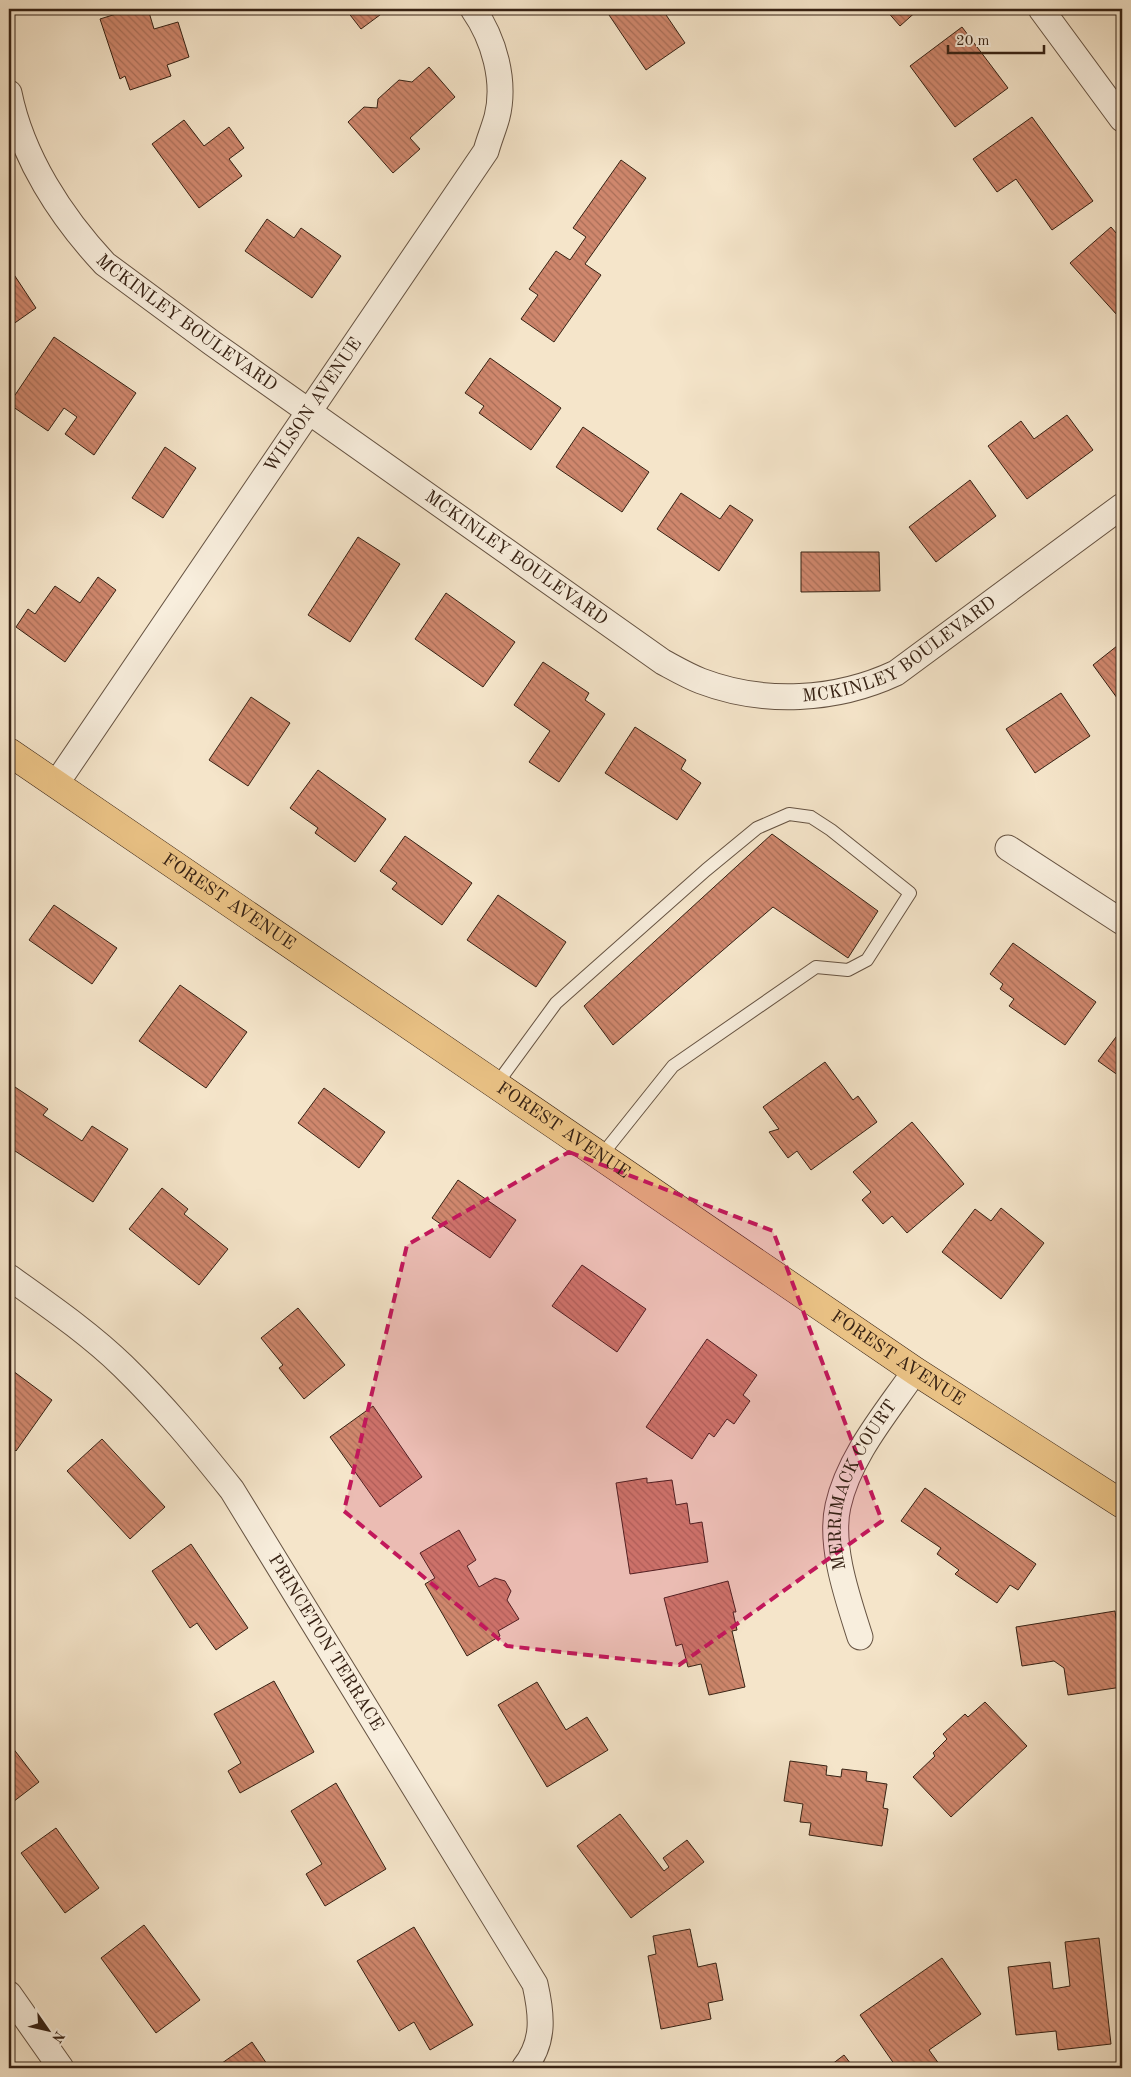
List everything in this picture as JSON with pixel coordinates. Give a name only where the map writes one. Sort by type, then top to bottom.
[{"type":"main road","name":"FOREST AVENUE","points":[[9,752],[915,1371],[1122,1504]]},
{"type":"street","name":"WILSON AVENUE","points":[[56,784],[486,151],[497,116],[500,87],[495,52],[482,21],[474,9]]},
{"type":"street","points":[[1041,9],[1122,119]]},
{"type":"street","name":"MCKINLEY BOULEVARD","points":[[9,93],[12,111],[38,171],[57,205],[90,249],[105,264],[212,343],[663,662],[701,681],[742,693],[789,698],[836,693],[896,673],[1122,506]]},
{"type":"street","points":[[1008,848],[1122,922]]},
{"type":"street","name":"PRINCETON TERRACE","points":[[9,1277],[58,1312],[122,1365],[180,1424],[232,1490],[535,1984],[541,2009],[540,2034],[530,2060],[524,2068]]},
{"type":"street","name":"MERRIMACK COURT","points":[[860,1637],[848,1601],[836,1542],[838,1506],[856,1456],[915,1371]]},
{"type":"street","points":[[9,1994],[61,2068]]},
{"type":"lane","points":[[496,1085],[556,1003],[706,870],[757,828],[789,814],[811,817],[831,830],[910,893],[867,960],[848,970],[816,967],[673,1066],[601,1156]]},
{"type":"highlighted area","points":[[569,1152],[773,1231],[882,1521],[679,1665],[507,1646],[344,1511],[407,1245]]},
{"type":"building","points":[[132,9],[148,9],[154,29],[178,22],[189,57],[167,65],[171,76],[130,90],[125,76],[120,79],[100,19]]},
{"type":"building","points":[[351,9],[388,9],[361,29],[347,11]]},
{"type":"building","points":[[605,9],[662,9],[685,43],[646,70]]},
{"type":"building","points":[[885,9],[919,9],[900,26]]},
{"type":"building","points":[[962,27],[1008,88],[955,127],[910,66]]},
{"type":"building","points":[[429,67],[455,97],[410,138],[420,149],[393,173],[348,122],[364,107],[377,108],[378,99],[399,80],[412,82]]},
{"type":"building","points":[[1032,117],[1093,201],[1052,230],[1016,179],[997,192],[973,159]]},
{"type":"building","points":[[184,120],[204,146],[229,127],[244,148],[229,159],[242,176],[199,208],[152,144]]},
{"type":"building","points":[[621,160],[646,178],[585,264],[601,275],[554,342],[521,319],[538,295],[529,289],[556,251],[570,260],[586,237],[573,228]]},
{"type":"building","points":[[267,219],[294,238],[301,228],[341,256],[312,298],[245,251]]},
{"type":"building","points":[[1111,227],[1122,240],[1122,310],[1117,315],[1070,263]]},
{"type":"building","points":[[9,267],[36,308],[9,327]]},
{"type":"building","points":[[54,337],[136,393],[94,455],[65,434],[77,417],[64,408],[48,431],[9,404]]},
{"type":"building","points":[[490,358],[561,408],[531,450],[479,413],[484,406],[465,393]]},
{"type":"building","points":[[1067,415],[1093,450],[1027,499],[988,446],[1021,421],[1034,439]]},
{"type":"building","points":[[583,427],[649,472],[622,512],[556,467]]},
{"type":"building","points":[[165,447],[196,468],[163,518],[132,498]]},
{"type":"building","points":[[970,480],[996,516],[936,562],[909,527]]},
{"type":"building","points":[[681,493],[720,519],[730,505],[753,520],[719,571],[657,529]]},
{"type":"building","points":[[358,537],[400,564],[350,642],[308,615]]},
{"type":"building","points":[[801,552],[879,552],[880,591],[801,592]]},
{"type":"building","points":[[98,577],[116,590],[65,662],[16,627],[28,609],[35,614],[55,586],[80,603]]},
{"type":"building","points":[[446,593],[515,642],[483,687],[415,639]]},
{"type":"building","points":[[1122,642],[1122,700],[1120,702],[1093,665]]},
{"type":"building","points":[[543,662],[589,693],[585,700],[605,714],[559,782],[529,762],[550,731],[514,705]]},
{"type":"building","points":[[1061,693],[1090,736],[1035,773],[1006,729]]},
{"type":"building","points":[[251,697],[290,723],[248,786],[209,760]]},
{"type":"building","points":[[635,727],[686,760],[681,769],[701,783],[677,820],[605,773]]},
{"type":"building","points":[[318,770],[386,819],[355,862],[315,833],[318,828],[290,808]]},
{"type":"building","points":[[772,834],[878,911],[848,958],[773,907],[613,1045],[584,1006]]},
{"type":"building","points":[[405,836],[472,883],[442,925],[392,889],[397,883],[380,871]]},
{"type":"building","points":[[498,895],[566,942],[536,987],[467,940]]},
{"type":"building","points":[[54,905],[117,948],[92,984],[29,940]]},
{"type":"building","points":[[1013,943],[1096,1002],[1065,1045],[1009,1006],[1014,999],[1000,989],[1003,984],[990,974]]},
{"type":"building","points":[[180,985],[247,1032],[206,1088],[139,1041]]},
{"type":"building","points":[[1122,1029],[1122,1078],[1098,1061]]},
{"type":"building","points":[[825,1062],[853,1100],[858,1096],[877,1122],[811,1170],[797,1151],[788,1158],[769,1132],[779,1129],[763,1107]]},
{"type":"building","points":[[15,1087],[48,1109],[43,1115],[82,1141],[92,1126],[128,1149],[93,1202],[9,1147],[9,1097]]},
{"type":"building","points":[[324,1088],[385,1132],[359,1168],[298,1123]]},
{"type":"building","points":[[912,1122],[964,1184],[907,1233],[892,1216],[883,1224],[862,1200],[871,1192],[853,1172]]},
{"type":"building","points":[[458,1180],[516,1220],[490,1258],[432,1218]]},
{"type":"building","points":[[162,1188],[188,1209],[184,1214],[228,1249],[199,1285],[129,1229]]},
{"type":"building","points":[[1001,1208],[1044,1243],[1001,1299],[942,1252],[975,1209],[991,1221]]},
{"type":"building","points":[[582,1265],[646,1309],[617,1352],[552,1306]]},
{"type":"building","points":[[298,1308],[345,1365],[304,1399],[279,1368],[283,1365],[261,1338]]},
{"type":"building","points":[[707,1339],[757,1375],[743,1395],[750,1401],[734,1424],[727,1419],[714,1437],[709,1433],[692,1459],[646,1427]]},
{"type":"building","points":[[9,1368],[52,1400],[16,1451],[9,1445]]},
{"type":"building","points":[[373,1406],[422,1477],[380,1507],[330,1437]]},
{"type":"building","points":[[102,1439],[165,1507],[130,1539],[67,1471]]},
{"type":"building","points":[[647,1478],[647,1483],[672,1480],[676,1505],[687,1503],[690,1524],[702,1522],[708,1562],[630,1574],[616,1483]]},
{"type":"building","points":[[925,1488],[1036,1564],[1018,1590],[1010,1585],[997,1603],[955,1574],[959,1570],[937,1554],[941,1548],[901,1521]]},
{"type":"building","points":[[459,1530],[476,1560],[467,1566],[479,1587],[495,1578],[505,1581],[511,1591],[507,1600],[519,1619],[498,1631],[500,1636],[467,1656],[425,1584],[435,1578],[420,1553]]},
{"type":"building","points":[[191,1544],[248,1628],[216,1650],[197,1623],[190,1628],[152,1571]]},
{"type":"building","points":[[728,1581],[736,1612],[733,1612],[737,1630],[732,1631],[745,1687],[709,1695],[701,1664],[688,1667],[682,1644],[676,1646],[664,1598]]},
{"type":"building","points":[[1115,1611],[1122,1660],[1122,1687],[1068,1695],[1064,1668],[1054,1661],[1022,1666],[1016,1627]]},
{"type":"building","points":[[274,1681],[314,1752],[240,1793],[228,1771],[241,1763],[214,1714]]},
{"type":"building","points":[[537,1682],[566,1730],[587,1717],[608,1750],[547,1787],[498,1705]]},
{"type":"building","points":[[985,1702],[1027,1746],[951,1817],[913,1777],[935,1756],[933,1753],[947,1739],[943,1734],[965,1714],[968,1717]]},
{"type":"building","points":[[9,1743],[39,1782],[9,1805]]},
{"type":"building","points":[[790,1761],[827,1766],[826,1775],[841,1777],[842,1769],[867,1772],[866,1781],[887,1784],[883,1808],[888,1809],[882,1846],[809,1835],[811,1823],[800,1822],[803,1804],[784,1801]]},
{"type":"building","points":[[336,1783],[386,1869],[325,1906],[306,1874],[322,1864],[291,1811]]},
{"type":"building","points":[[620,1814],[664,1871],[669,1867],[663,1858],[687,1840],[704,1862],[631,1918],[577,1846]]},
{"type":"building","points":[[56,1828],[99,1888],[65,1913],[21,1853]]},
{"type":"building","points":[[144,1925],[200,2000],[156,2033],[101,1958]]},
{"type":"building","points":[[414,1927],[473,2025],[430,2050],[414,2022],[399,2031],[357,1961]]},
{"type":"building","points":[[690,1929],[698,1967],[716,1963],[723,2000],[708,2003],[711,2019],[661,2029],[648,1956],[656,1954],[653,1936]]},
{"type":"building","points":[[1099,1938],[1111,2044],[1058,2050],[1056,2031],[1016,2035],[1008,1967],[1050,1962],[1053,1989],[1070,1986],[1065,1942]]},
{"type":"building","points":[[942,1958],[981,2014],[929,2050],[942,2068],[897,2068],[860,2015]]},
{"type":"building","points":[[252,2042],[269,2067],[215,2068]]},
{"type":"building","points":[[844,2055],[854,2068],[827,2068]]}]
